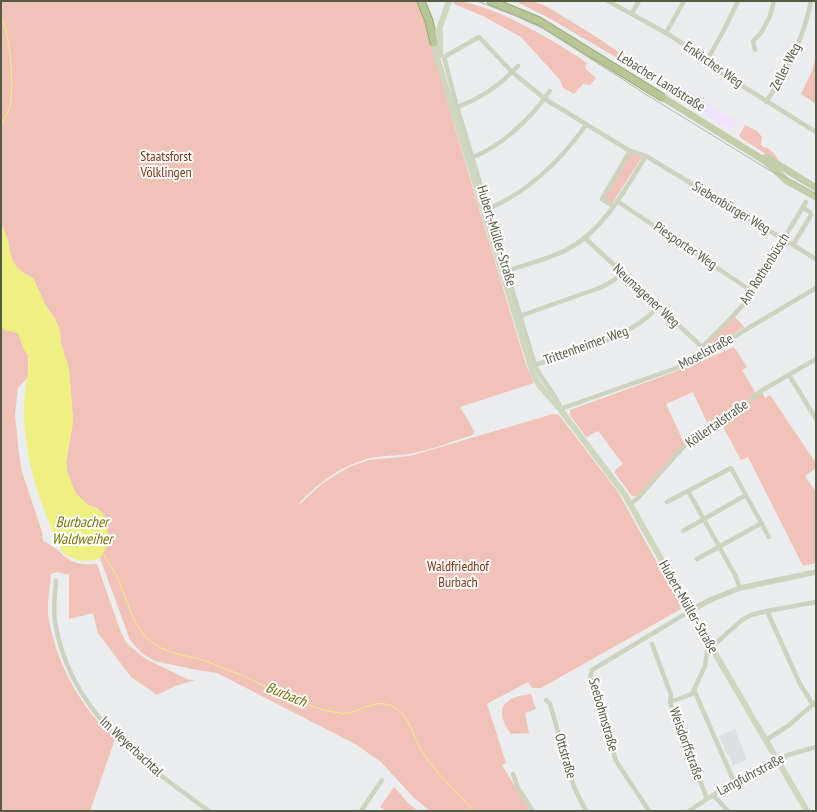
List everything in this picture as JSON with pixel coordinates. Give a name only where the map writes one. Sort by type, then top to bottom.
[{"type":"highway","points":[[421,1],[429,21],[434,43]]},
{"type":"highway","name":"Lebacher Landstraße","points":[[491,1],[539,21],[663,95]]},
{"type":"highway","name":"Lebacher Landstraße","points":[[504,1],[541,17],[663,95]]},
{"type":"main road","name":"Hubert-Müller-Straße","points":[[450,1],[434,43],[439,66],[529,364],[540,386],[560,409],[630,504],[807,811]]},
{"type":"main road","name":"Hubert-Müller-Straße","points":[[442,21],[439,40],[447,88]]},
{"type":"main road","name":"Lebacher Landstraße","points":[[663,95],[765,161],[787,180],[815,190]]},
{"type":"main road","name":"Lebacher Landstraße","points":[[663,95],[792,173],[815,190]]},
{"type":"main road","points":[[774,169],[777,167],[785,172],[792,173]]},
{"type":"street","name":"Enkircher Weg","points":[[608,1],[632,13],[701,55],[706,62],[766,102],[816,132]]},
{"type":"street","points":[[632,13],[639,1]]},
{"type":"street","points":[[666,33],[684,1]]},
{"type":"street","points":[[706,62],[738,1]]},
{"type":"street","points":[[755,50],[753,41],[761,33],[770,16],[774,1]]},
{"type":"street","name":"Zeller Weg","points":[[766,102],[793,57],[802,35],[811,1]]},
{"type":"street","name":"Siebenbürger Weg","points":[[443,58],[479,37],[512,72],[545,99],[630,151],[646,156],[816,259]]},
{"type":"street","name":"Hubert-Müller-Straße","points":[[443,58],[535,365],[541,379],[560,402],[560,409]]},
{"type":"street","points":[[457,107],[484,93],[518,66]]},
{"type":"street","points":[[473,157],[508,135],[532,114],[550,91]]},
{"type":"street","points":[[488,209],[520,191],[534,180],[560,157],[586,124]]},
{"type":"street","points":[[613,206],[602,199],[630,151]]},
{"type":"street","points":[[507,271],[560,253],[585,238],[602,222],[646,156]]},
{"type":"street","name":"Piesporter Weg","points":[[617,201],[753,292]]},
{"type":"street","name":"Am Rothenbüsch","points":[[702,346],[740,309],[753,292],[806,202]]},
{"type":"street","name":"Am Rothenbüsch","points":[[793,245],[811,215],[810,212],[803,208]]},
{"type":"street","name":"Neumagener Weg","points":[[585,238],[702,346],[707,354]]},
{"type":"street","points":[[520,316],[602,287],[614,280],[622,272]]},
{"type":"street","name":"Moselstraße","points":[[560,409],[688,364],[816,288]]},
{"type":"street","name":"Trittenheimer Weg","points":[[535,365],[623,334],[641,324],[658,307]]},
{"type":"street","name":"Köllertalstraße","points":[[630,504],[638,499],[686,444],[736,412],[761,391],[816,359]]},
{"type":"street","points":[[789,375],[816,419]]},
{"type":"street","points":[[666,502],[731,468],[770,537]]},
{"type":"street","points":[[688,491],[720,546],[740,588]]},
{"type":"street","points":[[682,531],[746,495]]},
{"type":"street","points":[[697,559],[762,523]]},
{"type":"street","points":[[690,611],[710,600],[740,588],[816,572]]},
{"type":"street","name":"Im Weyerbachtal","points":[[56,580],[54,612],[57,632],[75,684],[89,706],[108,729],[139,758],[209,811]]},
{"type":"street","points":[[711,647],[742,620],[767,611],[816,602]]},
{"type":"street","name":"Seebohmstraße","points":[[649,811],[616,761],[590,678],[592,670],[690,611]]},
{"type":"street","points":[[766,740],[788,726],[814,703],[800,684],[767,611]]},
{"type":"street","points":[[652,644],[671,695],[670,702]]},
{"type":"street","name":"Weisdorffstraße","points":[[707,799],[670,702],[690,695],[694,690],[705,666],[706,653],[711,647]]},
{"type":"street","points":[[694,690],[735,784]]},
{"type":"street","name":"Ottstraße","points":[[546,700],[550,704],[574,787],[586,811]]},
{"type":"street","name":"Langfuhrstraße","points":[[689,811],[713,795],[759,773],[778,761],[794,753],[816,746]]},
{"type":"street","points":[[513,774],[518,788],[533,811]]},
{"type":"street","points":[[361,811],[382,780]]},
{"type":"street","points":[[713,795],[728,811]]},
{"type":"shaded area","points":[[677,83],[737,122],[731,131],[671,93]]},
{"type":"shaded area","points":[[735,729],[747,760],[733,765],[719,736]]},
{"type":"green space","name":"Staatsforst Völklingen","points":[[1,1],[418,1],[423,11],[452,118],[526,365],[534,383],[460,407],[475,432],[472,435],[417,452],[378,457],[357,462],[323,482],[300,504],[323,483],[349,467],[369,460],[410,456],[553,414],[559,415],[618,492],[681,609],[541,688],[532,688],[528,682],[487,704],[506,763],[502,765],[530,811],[430,811],[414,798],[381,762],[355,744],[217,673],[155,661],[143,654],[130,640],[100,558],[108,545],[107,524],[103,514],[97,508],[88,505],[77,495],[67,471],[66,462],[73,421],[69,369],[61,344],[60,331],[33,278],[23,272],[13,261],[6,234],[1,225]]},
{"type":"green space","points":[[453,1],[468,3],[503,15],[541,34],[587,63],[585,68],[596,78],[590,85],[583,84],[574,94],[563,88],[560,80],[521,37],[483,16],[454,4]]},
{"type":"green space","points":[[515,1],[533,1],[548,7],[653,74],[651,78],[551,19]]},
{"type":"green space","points":[[816,56],[816,104],[801,94],[812,71]]},
{"type":"green space","points":[[745,125],[757,131],[762,137],[761,144],[763,147],[773,152],[780,163],[739,136]]},
{"type":"green space","points":[[629,153],[642,157],[611,205],[602,199]]},
{"type":"green space","points":[[735,317],[744,327],[712,348],[705,345]]},
{"type":"green space","points":[[1,325],[4,330],[18,332],[28,355],[28,377],[18,388],[15,414],[22,472],[42,532],[43,541],[72,561],[97,564],[120,630],[127,644],[146,659],[187,679],[195,680],[175,686],[157,695],[131,677],[98,633],[93,613],[69,619],[70,575],[57,572],[51,574],[48,615],[64,669],[91,714],[115,739],[90,811],[1,811]]},
{"type":"green space","points":[[734,347],[747,367],[742,370],[755,392],[753,394],[761,390],[765,398],[770,395],[816,463],[816,468],[805,476],[816,492],[816,563],[803,566],[748,457],[741,460],[722,425],[738,415],[733,407],[735,411],[709,427],[693,392],[666,404],[684,443],[637,497],[631,495],[615,473],[615,470],[623,464],[598,431],[586,437],[570,415],[570,410],[688,367]]},
{"type":"green space","points":[[531,694],[536,709],[525,713],[529,733],[511,734],[503,718],[502,711],[504,706],[514,698]]},
{"type":"green space","points":[[394,787],[418,811],[386,811],[380,807]]},
{"type":"water","name":"Burbacher Waldweiher","points":[[1,225],[6,234],[13,261],[23,272],[33,278],[60,331],[61,344],[69,369],[73,421],[66,462],[67,471],[77,495],[88,505],[97,508],[103,514],[107,524],[108,545],[100,558],[80,560],[62,552],[40,500],[30,464],[24,427],[28,355],[24,350],[18,333],[4,330],[1,325]]},
{"type":"waterway","name":"Burbach","points":[[1,17],[7,35],[12,87],[10,107],[1,125]]},
{"type":"waterway","name":"Burbach","points":[[104,555],[117,577],[135,621],[153,643],[172,652],[206,661],[326,711],[345,713],[380,704],[394,707],[406,718],[429,762],[474,811]]},
{"type":"tram line","points":[[477,1],[544,29],[769,170],[816,194]]},
{"type":"park label","name":"Waldfriedhof Burbach","points":[[458,576]]}]
